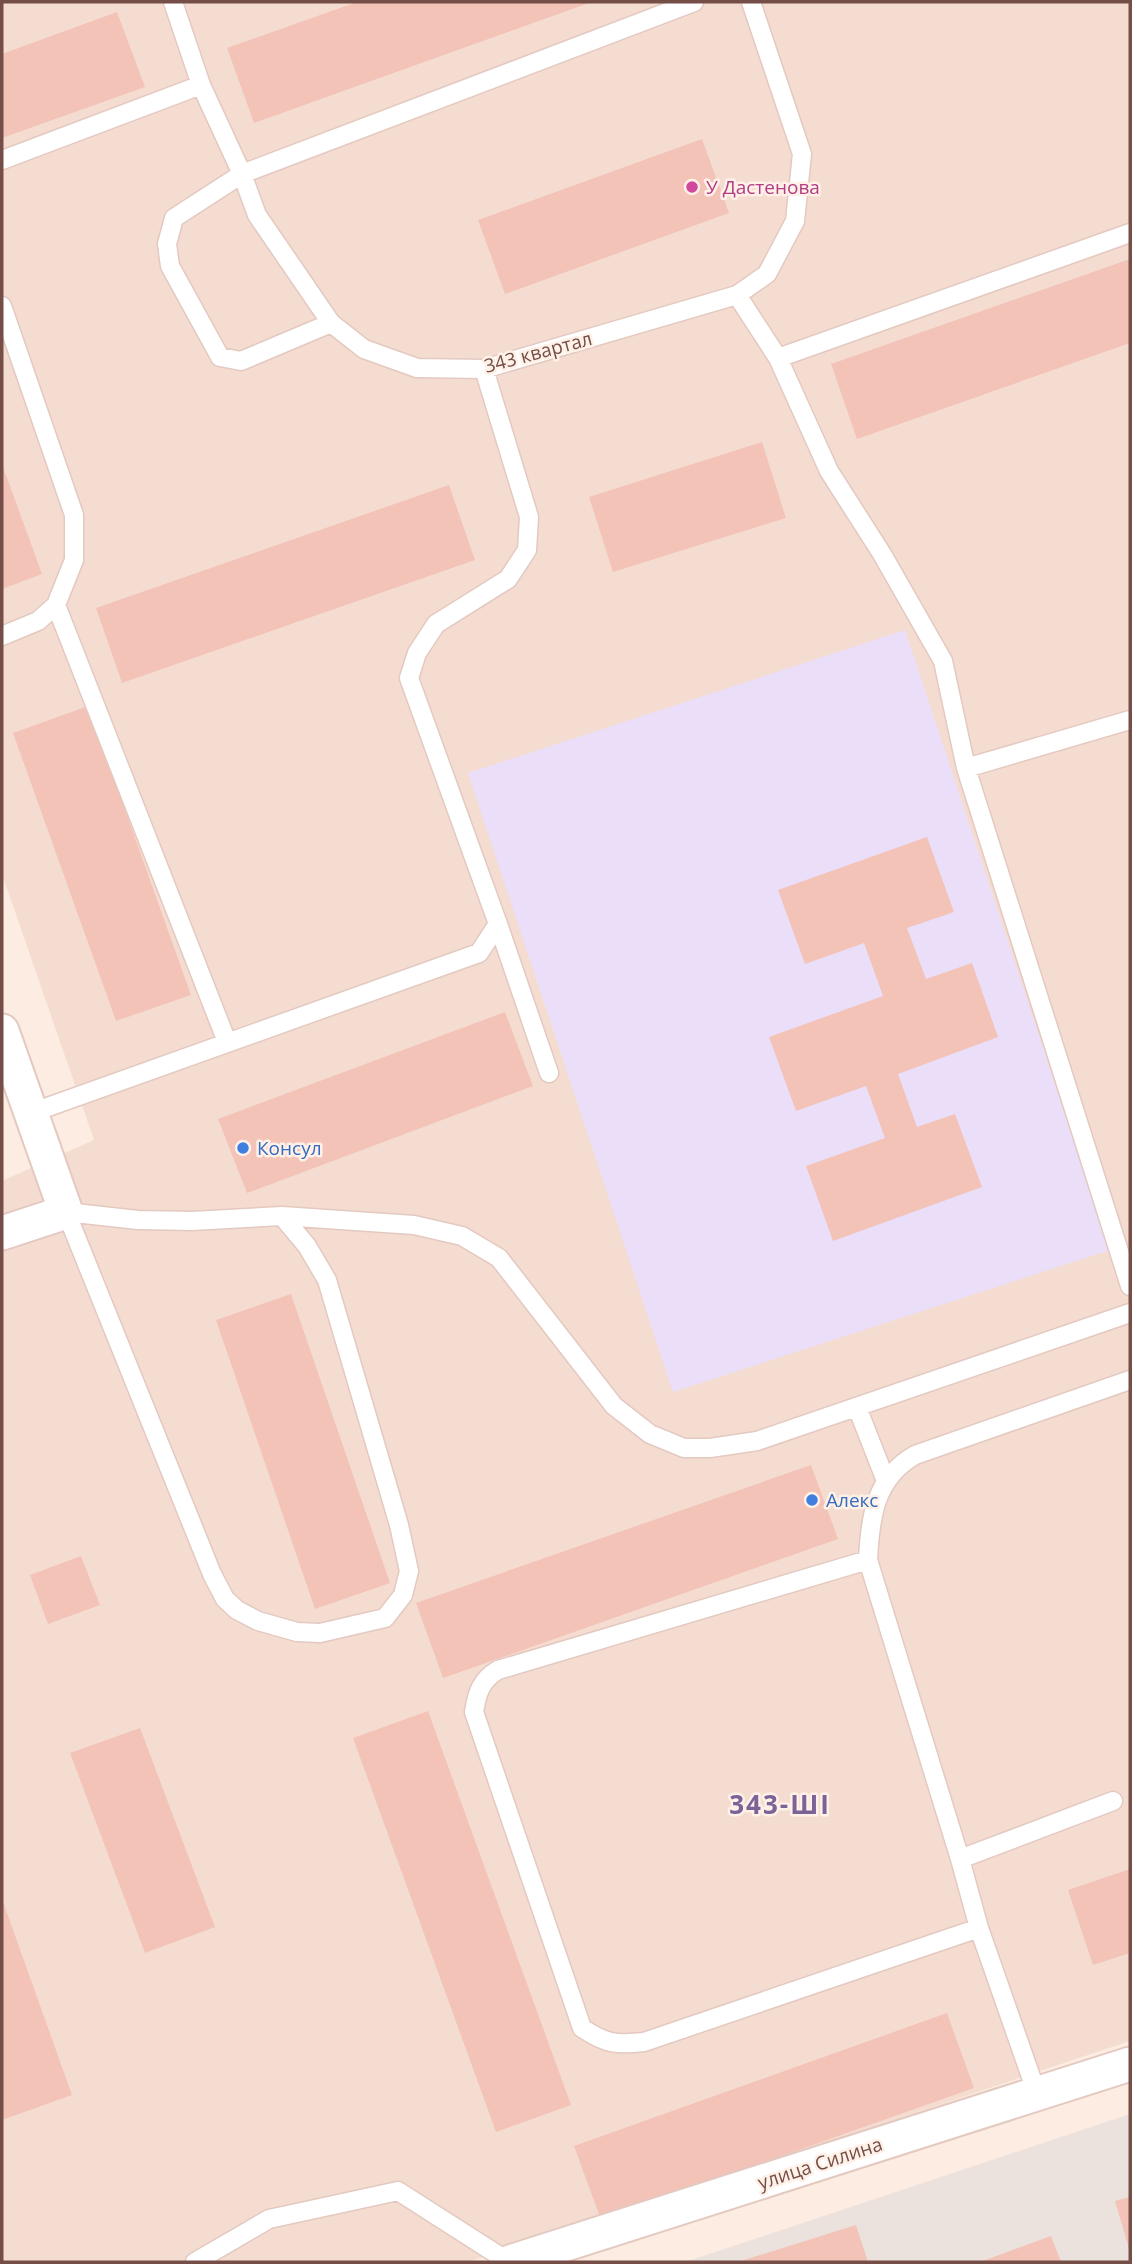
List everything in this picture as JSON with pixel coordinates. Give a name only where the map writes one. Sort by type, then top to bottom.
[{"type":"street","points":[[2,1031],[66,1212],[2,1233]]},
{"type":"street","name":"улица Силина","points":[[510,2262],[1130,2064]]},
{"type":"lane","name":"343 квартал","points":[[173,2],[201,85],[242,174],[257,215],[331,323],[364,349],[416,368],[484,369],[737,295],[767,274],[795,221],[802,154],[751,2]]},
{"type":"lane","points":[[331,323],[241,361],[220,357],[170,266],[167,244],[174,218],[242,174],[694,2]]},
{"type":"lane","points":[[2,160],[201,85]]},
{"type":"lane","points":[[778,358],[1130,233]]},
{"type":"lane","points":[[737,295],[778,358],[829,471],[882,554],[943,661],[966,768],[1130,1286]]},
{"type":"lane","points":[[2,306],[74,515],[74,560],[56,605],[38,621],[2,636]]},
{"type":"lane","points":[[484,369],[529,517],[527,551],[508,579],[436,624],[417,653],[409,678],[549,1073]]},
{"type":"lane","points":[[56,605],[227,1042]]},
{"type":"lane","points":[[966,768],[1130,720]]},
{"type":"lane","points":[[31,1113],[479,953],[498,924]]},
{"type":"lane","points":[[282,1216],[307,1246],[327,1280],[399,1525],[409,1571],[402,1595],[384,1618],[320,1633],[297,1632],[258,1622],[237,1610],[225,1599],[212,1574],[66,1212],[138,1220],[192,1221],[282,1216],[414,1225],[462,1236],[499,1258],[614,1406],[650,1434],[684,1448],[710,1448],[757,1441],[1130,1313]]},
{"type":"lane","points":[[1037,2094],[979,1928],[868,1560],[869,1525],[886,1481],[898,1465],[915,1455],[1130,1380]]},
{"type":"lane","points":[[857,1407],[886,1481]]},
{"type":"lane","points":[[868,1560],[498,1670],[485,1678],[474,1712],[582,2028],[601,2040],[618,2045],[644,2042],[979,1928]]},
{"type":"lane","points":[[960,1859],[1114,1801]]},
{"type":"lane","points":[[195,2262],[268,2219],[398,2191],[510,2262]]},
{"type":"shaded area","name":"343-ШІ","points":[[2,2],[1130,2],[1130,2041],[468,2262],[2,2262],[2,1181],[94,1140],[2,874]]},
{"type":"shaded area","points":[[905,630],[1110,1250],[673,1392],[468,773]]},
{"type":"shaded area","points":[[1130,2114],[1130,2262],[685,2262]]},
{"type":"building","points":[[357,2],[592,2],[254,123],[227,48]]},
{"type":"building","points":[[117,12],[145,87],[2,138],[2,54]]},
{"type":"building","points":[[702,139],[729,213],[505,294],[478,220]]},
{"type":"building","points":[[1130,259],[1130,343],[857,439],[831,364]]},
{"type":"building","points":[[762,442],[786,518],[613,572],[589,497]]},
{"type":"building","points":[[2,464],[42,574],[2,589]]},
{"type":"building","points":[[449,485],[475,560],[122,683],[96,608]]},
{"type":"building","points":[[88,706],[191,995],[116,1021],[13,733]]},
{"type":"building","points":[[927,837],[954,912],[907,928],[926,979],[972,963],[998,1037],[898,1074],[917,1127],[955,1114],[982,1187],[833,1241],[806,1166],[885,1138],[866,1086],[796,1111],[769,1037],[883,996],[864,943],[805,964],[778,890]]},
{"type":"building","points":[[505,1012],[533,1086],[247,1193],[218,1119]]},
{"type":"building","points":[[291,1294],[390,1583],[315,1609],[216,1320]]},
{"type":"building","points":[[811,1465],[838,1539],[443,1678],[416,1603]]},
{"type":"building","points":[[81,1556],[100,1605],[48,1624],[30,1575]]},
{"type":"building","points":[[428,1711],[571,2105],[496,2132],[353,1738]]},
{"type":"building","points":[[140,1728],[215,1927],[145,1953],[70,1753]]},
{"type":"building","points":[[1130,1869],[1130,1953],[1093,1965],[1068,1890]]},
{"type":"building","points":[[2,1899],[72,2095],[2,2120]]},
{"type":"building","points":[[947,2013],[974,2088],[601,2220],[574,2146]]},
{"type":"building","points":[[1130,2197],[1130,2252],[1115,2201]]},
{"type":"building","points":[[856,2225],[868,2262],[738,2262]]},
{"type":"building","points":[[1051,2236],[1061,2262],[980,2262]]},
{"type":"place","name":"У Дастенова","points":[[692,187]]},
{"type":"place","name":"Консул","points":[[243,1148]]},
{"type":"place","name":"Алекс","points":[[812,1500]]},
{"type":"district","name":"343-ШІ","points":[[780,1805]]}]
